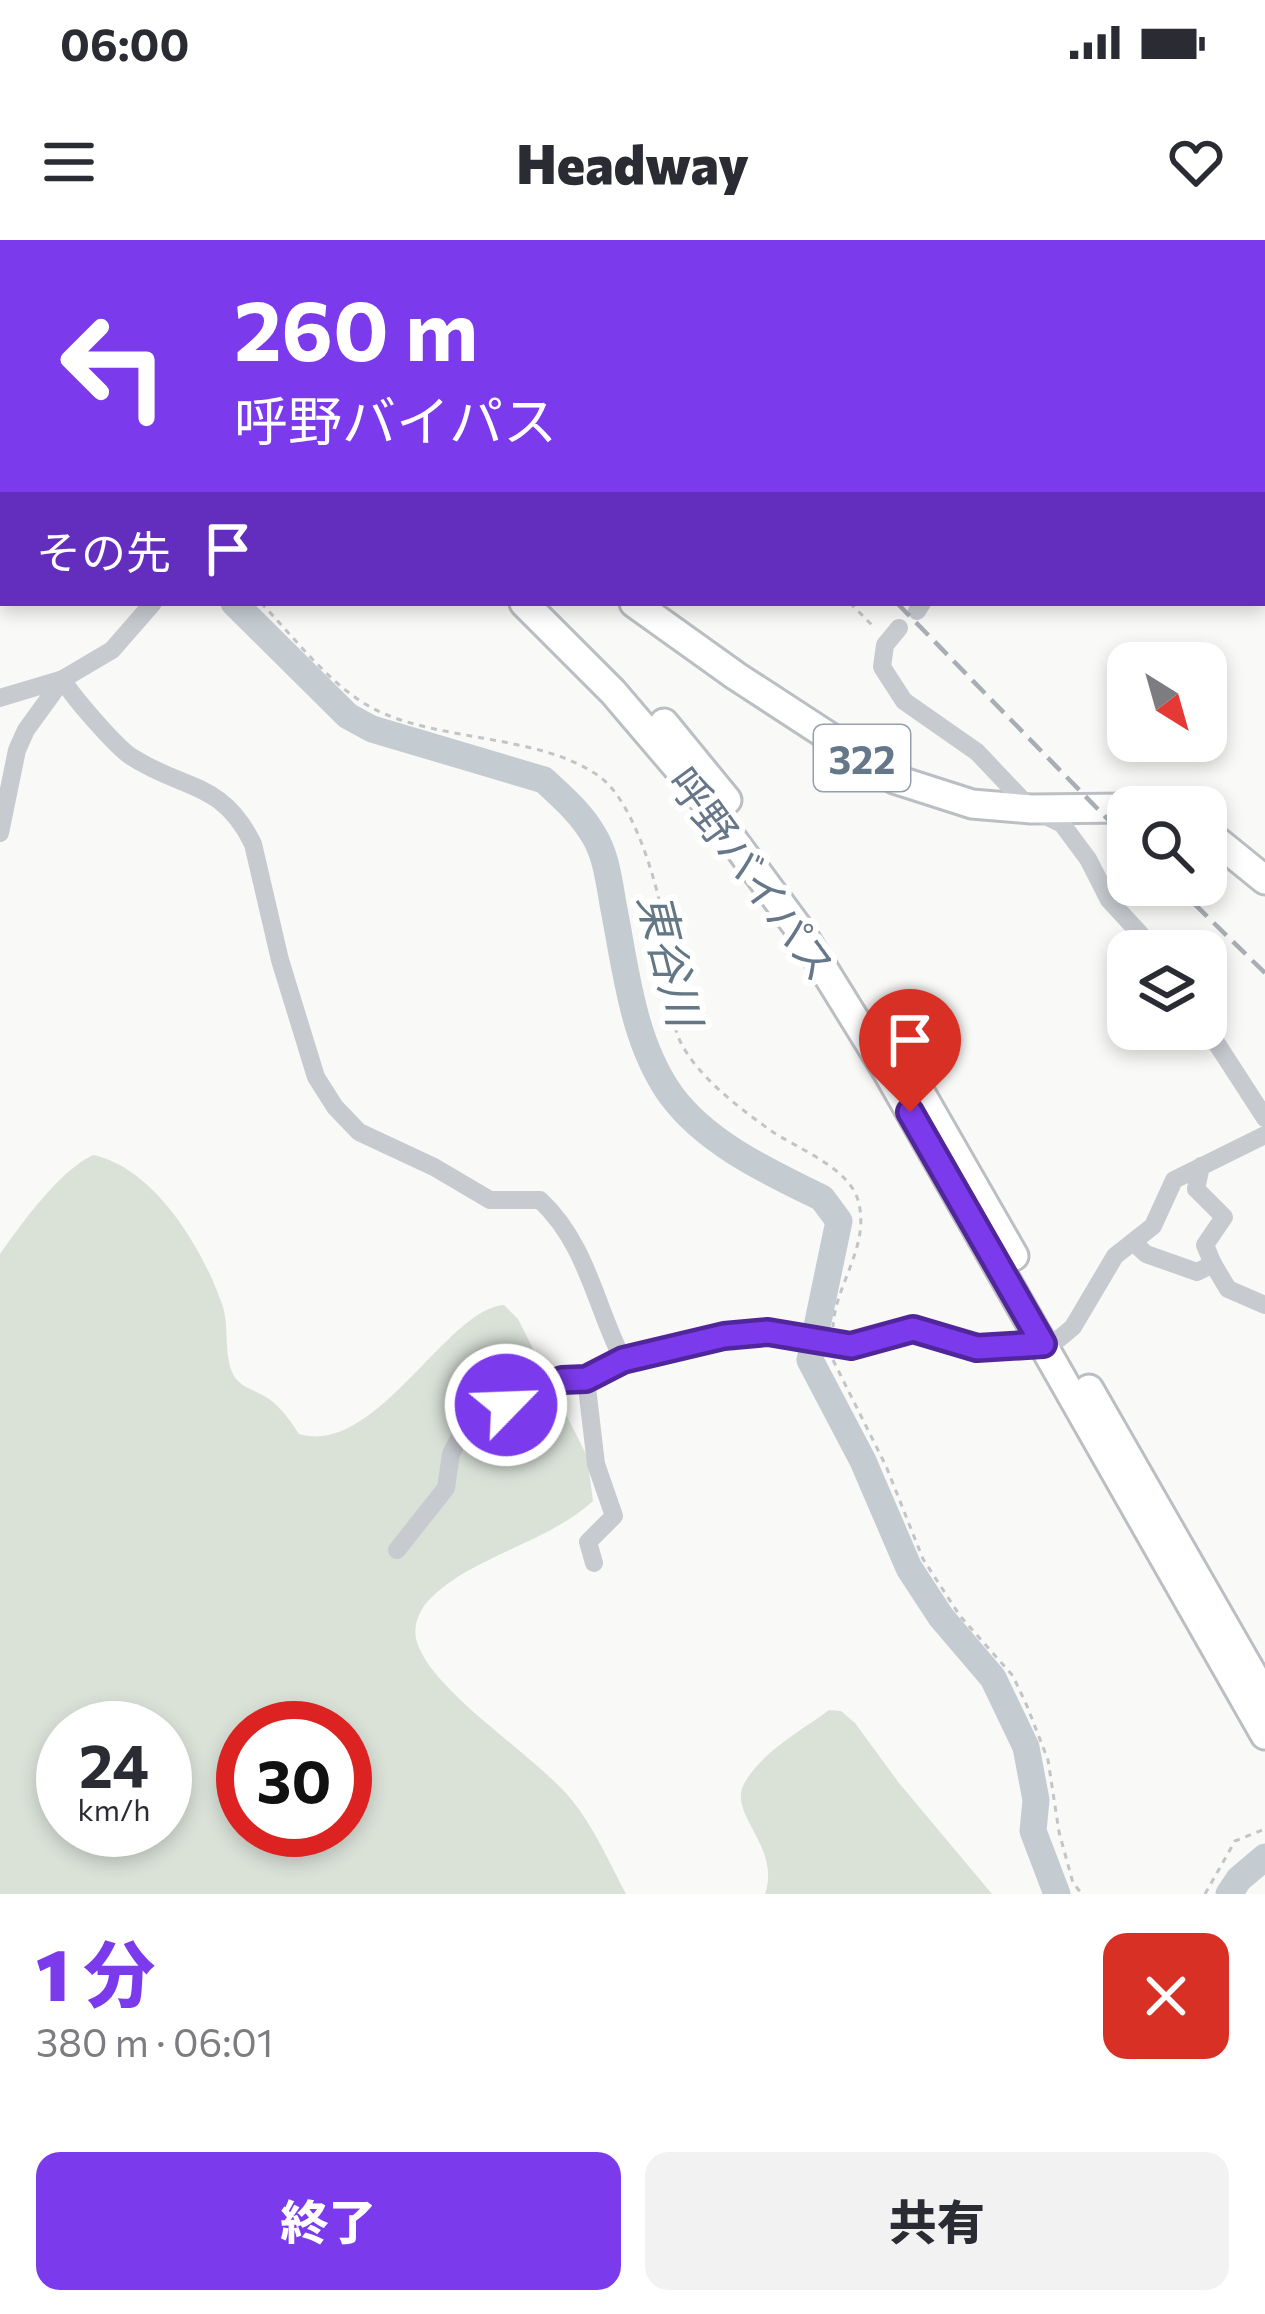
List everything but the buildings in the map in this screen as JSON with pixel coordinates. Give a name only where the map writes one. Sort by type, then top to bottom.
[{"type":"highway","name":"呼野バイパス","points":[[527,606],[613,692],[694,787],[799,929],[1265,1696]]},
{"type":"highway","name":"呼野バイパス","points":[[552,606],[704,768],[843,962],[957,1153],[1051,1341],[1265,1735]]},
{"type":"highway","name":"322","points":[[638,606],[894,779],[972,804],[1107,808]]},
{"type":"highway","points":[[1227,849],[1265,880]]},
{"type":"street","points":[[0,698],[62,679],[112,650],[150,606]]},
{"type":"street","points":[[899,628],[885,645],[882,667],[904,701],[977,752],[1031,809],[1062,824],[1088,859],[1108,900],[1136,930]]},
{"type":"street","points":[[0,833],[17,750],[62,679]]},
{"type":"street","points":[[62,679],[69,694],[130,757],[212,794],[247,831],[316,1077],[335,1107],[358,1132],[434,1167],[490,1200],[540,1200],[561,1220],[586,1263],[604,1321],[623,1360]]},
{"type":"street","points":[[1221,1050],[1265,1118]]},
{"type":"street","points":[[397,1550],[446,1488],[451,1454],[462,1433],[532,1390],[562,1380],[586,1379],[623,1360],[724,1336],[768,1332],[833,1346],[851,1346],[913,1329],[977,1348],[1051,1341],[1073,1327],[1115,1256],[1153,1226],[1174,1180],[1265,1135]]},
{"type":"street","points":[[1202,1166],[1196,1190],[1224,1217],[1205,1245],[1213,1264],[1228,1289],[1265,1305]]},
{"type":"street","points":[[1133,1242],[1146,1254],[1197,1272],[1213,1264]]},
{"type":"street","points":[[586,1379],[596,1465],[614,1516],[588,1541],[595,1563]]},
{"type":"path","points":[[264,606],[338,682],[373,709],[584,766],[605,780],[648,860],[664,914],[671,1016],[682,1044],[701,1071],[766,1128],[841,1174],[859,1202],[858,1248],[833,1319],[833,1363],[886,1466],[923,1559],[960,1616],[1013,1676],[1028,1706],[1048,1760],[1072,1883],[1082,1894]]},
{"type":"path","points":[[854,606],[870,620],[885,645]]},
{"type":"path","points":[[1205,1894],[1235,1841],[1265,1829]]},
{"type":"shaded area","points":[[93,1155],[116,1163],[137,1176],[174,1214],[215,1285],[223,1307],[232,1372],[243,1385],[273,1402],[299,1434],[328,1435],[356,1424],[482,1312],[504,1305],[518,1319],[587,1456],[593,1501],[446,1585],[422,1609],[416,1637],[442,1682],[571,1799],[626,1894],[0,1894],[0,1254],[67,1173]]},
{"type":"shaded area","points":[[829,1710],[841,1711],[855,1723],[992,1894],[765,1894],[766,1862],[743,1809],[743,1786],[769,1753]]},
{"type":"waterway","name":"東谷川","points":[[237,606],[348,716],[372,729],[544,780],[593,834],[606,868],[639,1028],[671,1095],[721,1142],[822,1198],[839,1221],[810,1360],[863,1461],[909,1568],[941,1617],[993,1678],[1026,1747],[1036,1800],[1033,1831],[1057,1894]]},
{"type":"waterway","name":"東谷川","points":[[1229,1894],[1265,1857]]},
{"type":"railway","points":[[900,606],[1107,818]]},
{"type":"railway","points":[[1196,906],[1265,973]]},
{"type":"route","points":[[506,1405],[532,1390],[562,1380],[586,1379],[623,1360],[724,1336],[768,1332],[851,1346],[913,1329],[977,1348],[1043,1344],[910,1112]]}]
